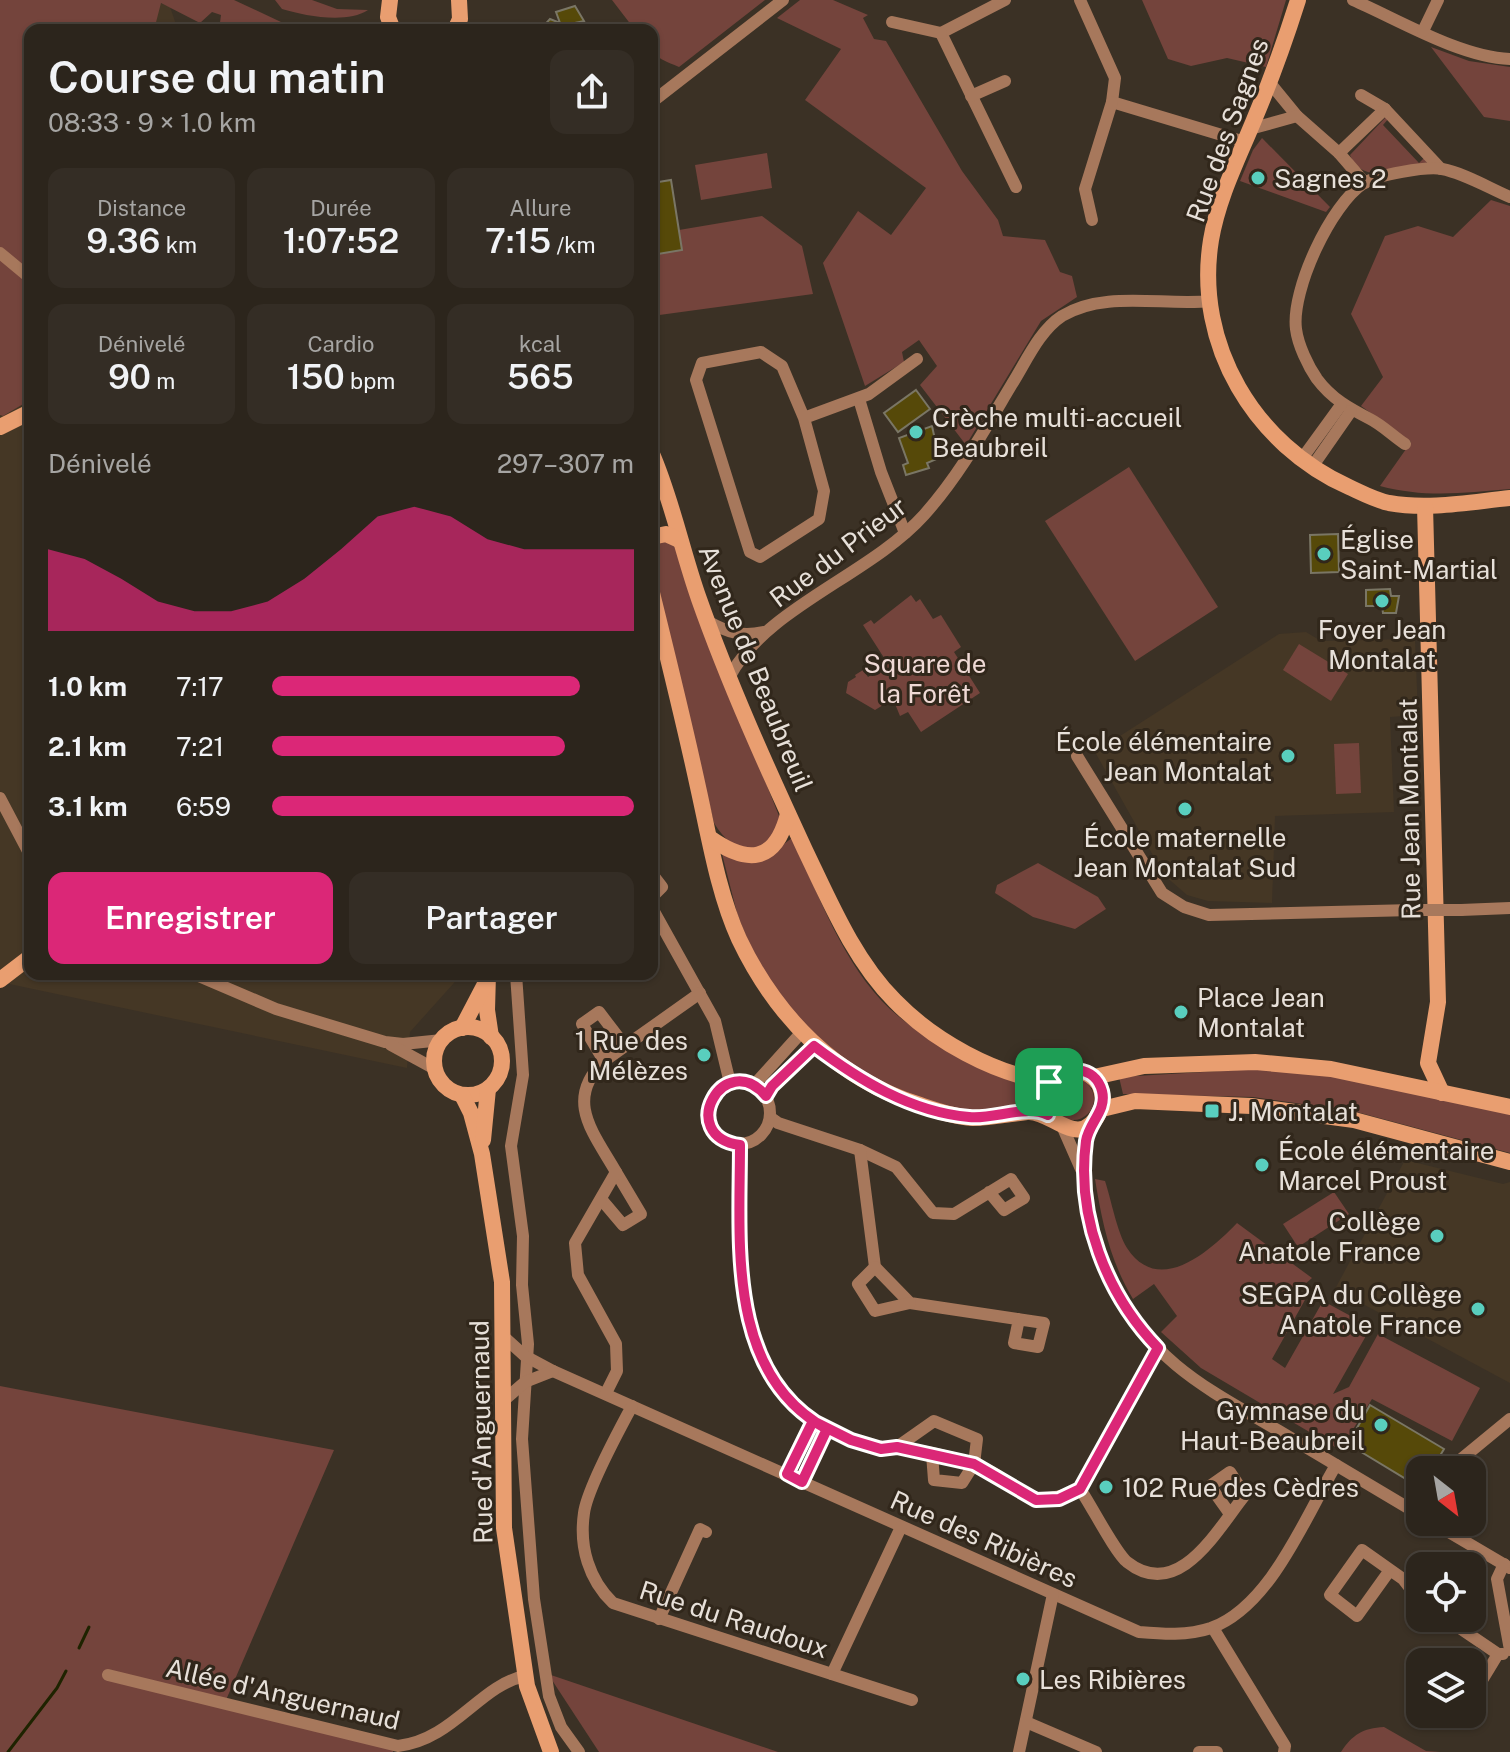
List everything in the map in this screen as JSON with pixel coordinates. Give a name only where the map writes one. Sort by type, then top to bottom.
[{"type":"main road","points":[[390,0],[388,17],[391,24]]},
{"type":"main road","points":[[459,0],[461,24]]},
{"type":"main road","name":"Rue des Sagnes","points":[[1298,0],[1270,83],[1224,191],[1211,242],[1211,301],[1224,359],[1249,408],[1288,451],[1378,500],[1425,506],[1510,498]]},
{"type":"main road","points":[[0,427],[24,415]]},
{"type":"main road","name":"Avenue de Beaubreuil","points":[[658,473],[707,621],[788,814],[850,939],[869,970],[895,1002],[964,1051],[1018,1076],[1049,1082],[1055,1075],[1072,1069],[1094,1077],[1144,1066],[1255,1062],[1331,1069],[1510,1107]]},
{"type":"main road","name":"Rue Jean Montalat","points":[[1425,506],[1438,1002],[1428,1063]]},
{"type":"main road","name":"Avenue de Beaubreuil","points":[[658,536],[666,534],[679,540]]},
{"type":"main road","points":[[658,618],[710,838],[738,936],[764,985],[801,1033],[850,1073],[894,1097],[953,1115],[993,1117],[1037,1111],[1048,1115],[1063,1128],[1072,1129],[1089,1125],[1102,1109],[1135,1101],[1251,1106],[1354,1120],[1510,1162]]},
{"type":"main road","name":"Avenue de Beaubreuil","points":[[710,838],[735,855],[756,855],[773,846],[788,814]]},
{"type":"main road","points":[[0,980],[24,962]]},
{"type":"main road","name":"Rue d'Anguernaud","points":[[462,1028],[486,980]]},
{"type":"main road","name":"Rue d'Anguernaud","points":[[482,1154],[488,1089],[495,1081],[502,1061],[491,1037],[487,980]]},
{"type":"main road","points":[[435,1069],[435,1053],[442,1040],[462,1028],[478,1029],[491,1037]]},
{"type":"main road","points":[[1405,1086],[1428,1063],[1442,1093]]},
{"type":"main road","name":"Rue d'Anguernaud","points":[[435,1069],[443,1084],[462,1095],[471,1113],[482,1154],[502,1282],[504,1528],[525,1676],[551,1752]]},
{"type":"main road","points":[[1094,1077],[1102,1092],[1102,1109]]},
{"type":"main road","points":[[1048,1115],[1043,1099],[1049,1082]]},
{"type":"main road","points":[[462,1095],[488,1089]]},
{"type":"street","points":[[658,97],[783,0]]},
{"type":"street","points":[[892,22],[941,33],[1005,0]]},
{"type":"street","points":[[1080,0],[1115,78],[1112,102],[1085,189],[1092,220]]},
{"type":"street","points":[[1353,0],[1469,50],[1510,59]]},
{"type":"street","points":[[1423,31],[1438,0]]},
{"type":"street","points":[[941,33],[1016,187]]},
{"type":"street","points":[[971,96],[1005,81]]},
{"type":"street","points":[[1270,83],[1297,116],[1339,153],[1365,183]]},
{"type":"street","points":[[1361,95],[1385,109],[1441,169],[1510,197]]},
{"type":"street","points":[[1112,102],[1248,136],[1297,116]]},
{"type":"street","points":[[1339,153],[1385,109]]},
{"type":"street","points":[[1405,444],[1372,420],[1346,408],[1317,379],[1295,328],[1306,276],[1326,227],[1336,212],[1365,183],[1397,174],[1441,169]]},
{"type":"street","points":[[0,253],[24,273]]},
{"type":"street","name":"Rue du Prieur","points":[[730,676],[750,645],[905,533],[947,488],[1039,340],[1058,318],[1086,303],[1211,301]]},
{"type":"street","points":[[761,352],[782,366],[804,418],[824,491],[819,519],[770,554],[760,557],[750,552],[696,380],[702,363],[761,352]]},
{"type":"street","points":[[804,418],[859,399],[917,359]]},
{"type":"street","points":[[859,399],[881,472],[905,533]]},
{"type":"street","points":[[1306,463],[1346,408]]},
{"type":"street","name":"Rue du Prieur","points":[[707,621],[731,633],[746,636],[770,630]]},
{"type":"street","points":[[1077,756],[1162,893],[1184,907],[1209,915],[1510,908]]},
{"type":"street","points":[[0,798],[24,844]]},
{"type":"street","points":[[658,919],[715,1021],[730,1083]]},
{"type":"street","points":[[208,980],[297,1017],[385,1042],[403,1044],[442,1040]]},
{"type":"street","points":[[516,980],[523,1075],[511,1146],[523,1236],[522,1285],[528,1344],[522,1439],[534,1599],[549,1696],[561,1727],[579,1752]]},
{"type":"street","points":[[601,1199],[623,1225],[641,1214],[588,1122],[582,1095],[594,1071],[604,1061],[700,993]]},
{"type":"street","points":[[604,1061],[582,1024],[599,1012],[625,1046]]},
{"type":"street","points":[[754,1085],[801,1033]]},
{"type":"street","points":[[385,1042],[435,1069]]},
{"type":"street","points":[[766,1096],[772,1086],[814,1046]]},
{"type":"street","points":[[771,1118],[760,1137],[740,1145],[721,1139],[709,1123],[709,1103],[730,1083],[754,1085],[766,1096],[771,1118],[860,1150],[896,1167],[933,1213],[954,1214],[989,1192]]},
{"type":"street","points":[[1082,1172],[1089,1125]]},
{"type":"street","points":[[1063,1128],[1082,1172],[1102,1263],[1127,1311],[1158,1348],[1200,1383],[1406,1507]]},
{"type":"street","points":[[740,1145],[745,1313],[754,1343],[785,1396],[827,1429],[881,1449],[897,1447],[974,1464],[1036,1500],[1059,1499],[1080,1489],[1158,1348]]},
{"type":"street","points":[[860,1150],[875,1267],[910,1303]]},
{"type":"street","points":[[606,1393],[617,1371],[616,1344],[578,1275],[575,1243],[616,1172]]},
{"type":"street","points":[[875,1267],[858,1284],[875,1311],[910,1303],[1019,1319]]},
{"type":"street","name":"Rue des Ribières","points":[[504,1337],[525,1356],[553,1371],[1139,1632],[1179,1635],[1213,1628],[1238,1613],[1264,1588],[1336,1465]]},
{"type":"street","points":[[502,1402],[525,1382],[553,1371]]},
{"type":"street","name":"Rue du Raudoux","points":[[632,1406],[584,1513],[587,1567],[599,1590],[613,1603],[912,1700]]},
{"type":"street","points":[[1465,1456],[1510,1419]]},
{"type":"street","points":[[787,1474],[813,1421]]},
{"type":"street","points":[[897,1447],[934,1421],[977,1439],[974,1464],[962,1483],[934,1480],[932,1454]]},
{"type":"street","points":[[802,1482],[827,1429]]},
{"type":"street","points":[[1080,1489],[1126,1562],[1154,1574],[1179,1569],[1199,1555],[1230,1514]]},
{"type":"street","points":[[832,1674],[901,1527]]},
{"type":"street","points":[[659,1619],[700,1529],[706,1532]]},
{"type":"street","points":[[1456,1536],[1507,1566],[1497,1579],[1506,1653],[1486,1676]]},
{"type":"street","points":[[1390,1570],[1357,1616],[1330,1595],[1362,1550],[1403,1579],[1406,1583]]},
{"type":"street","points":[[1019,1752],[1053,1594]]},
{"type":"street","points":[[1213,1628],[1285,1746],[1284,1752]]},
{"type":"street","points":[[1469,1632],[1506,1653]]},
{"type":"street","name":"Allée d'Anguernaud","points":[[108,1675],[398,1746],[428,1739],[499,1688],[525,1676]]},
{"type":"street","points":[[1026,1722],[1096,1752]]},
{"type":"street","points":[[1199,1752],[1217,1752]]},
{"type":"shaded area","points":[[0,0],[153,0],[170,7],[176,24],[24,24],[24,980],[457,980],[410,1032],[407,1068],[0,982]]},
{"type":"shaded area","points":[[1306,632],[1321,641],[1415,639],[1418,715],[1390,717],[1394,812],[1275,816],[1272,903],[1208,901],[1187,895],[1164,875],[1095,752],[1279,634]]},
{"type":"shaded area","name":"Collège Anatole France","points":[[1405,1160],[1503,1184],[1510,1182],[1510,1383],[1335,1289]]},
{"type":"green space","points":[[0,0],[234,0],[281,22],[295,24],[220,24],[221,15],[212,12],[200,23],[161,3],[156,24],[24,24],[24,404],[0,415]]},
{"type":"green space","points":[[275,0],[312,0],[337,9],[368,10],[349,17],[326,17],[282,9]]},
{"type":"green space","points":[[612,0],[765,0],[679,67],[658,56],[658,24],[630,24]]},
{"type":"green space","points":[[800,0],[833,0],[868,15],[863,18],[874,39],[886,41],[962,171],[998,220],[1003,236],[1045,240],[1060,272],[1072,276],[1077,297],[1041,321],[966,445],[920,385],[937,366],[919,340],[902,352],[904,362],[865,386],[823,263],[858,211],[891,235],[926,188],[805,100],[841,49],[777,18]]},
{"type":"green space","points":[[1142,0],[1286,0],[1266,67],[1227,58],[1191,66],[1168,59]]},
{"type":"green space","points":[[1431,47],[1469,61],[1510,67],[1510,121],[1484,117]]},
{"type":"green space","points":[[1385,118],[1389,118],[1383,125],[1419,163],[1426,156],[1427,166],[1384,174],[1373,173],[1356,165],[1350,155]]},
{"type":"green space","points":[[1262,138],[1330,207],[1326,212],[1240,181],[1253,150]]},
{"type":"green space","points":[[767,153],[772,188],[701,200],[695,165]]},
{"type":"green space","points":[[1491,200],[1510,206],[1510,489],[1429,493],[1380,486],[1411,442],[1361,406],[1383,377],[1351,314],[1385,236],[1418,226],[1453,237]]},
{"type":"green space","points":[[762,216],[802,246],[813,294],[658,315],[658,254],[682,250],[679,230]]},
{"type":"green space","points":[[1129,467],[1218,607],[1135,661],[1045,521]]},
{"type":"green space","points":[[658,540],[675,547],[781,821],[766,842],[757,847],[740,848],[731,843],[714,823],[658,594]]},
{"type":"green space","name":"Square de la Forêt","points":[[911,595],[916,602],[920,599],[933,619],[941,615],[961,647],[954,652],[980,693],[921,732],[908,712],[900,716],[893,699],[875,710],[846,693],[848,682],[855,675],[863,670],[868,677],[888,664],[863,625],[871,620],[874,624]]},
{"type":"green space","points":[[1299,644],[1348,674],[1331,701],[1283,670]]},
{"type":"green space","points":[[1359,743],[1361,793],[1336,794],[1334,744]]},
{"type":"green space","points":[[792,838],[845,951],[873,991],[890,1009],[921,1032],[1025,1084],[1022,1106],[985,1111],[959,1110],[886,1086],[834,1052],[787,1008],[751,949],[737,913],[721,850],[770,854]]},
{"type":"green space","points":[[1038,863],[1098,897],[1106,909],[1075,929],[1033,917],[995,893],[997,885]]},
{"type":"green space","points":[[1254,1069],[1317,1073],[1510,1112],[1510,1153],[1353,1111],[1253,1097],[1123,1094],[1119,1077]]},
{"type":"green space","points":[[1073,1078],[1088,1084],[1094,1099],[1088,1114],[1073,1120],[1058,1114],[1052,1099],[1058,1084]]},
{"type":"green space","points":[[1095,1179],[1105,1181],[1127,1248],[1140,1262],[1154,1269],[1169,1269],[1199,1256],[1237,1223],[1312,1278],[1297,1291],[1306,1298],[1272,1359],[1285,1368],[1323,1301],[1371,1327],[1333,1394],[1349,1387],[1378,1334],[1480,1388],[1452,1441],[1372,1399],[1340,1450],[1201,1368],[1161,1332],[1177,1316],[1154,1284],[1133,1299],[1108,1241]]},
{"type":"green space","points":[[1334,1192],[1349,1214],[1298,1247],[1283,1224]]},
{"type":"green space","points":[[0,1386],[334,1450],[223,1707],[395,1741],[393,1752],[0,1752]]},
{"type":"green space","points":[[548,1674],[778,1752],[599,1752]]},
{"type":"green space","points":[[1384,1727],[1426,1751],[1440,1752],[1341,1752],[1359,1734]]},
{"type":"building","points":[[575,6],[584,21],[576,24],[545,24],[550,19],[560,23],[556,12]]},
{"type":"building","points":[[671,180],[682,250],[658,254],[658,182]]},
{"type":"building","points":[[916,390],[930,409],[898,432],[884,413]]},
{"type":"building","points":[[932,426],[939,458],[927,463],[929,468],[906,475],[903,465],[908,463],[899,438]]},
{"type":"building","name":"Église Saint-Martial","points":[[1338,534],[1339,572],[1311,573],[1310,535]]},
{"type":"building","name":"Foyer Jean Montalat","points":[[1390,589],[1391,596],[1399,596],[1396,613],[1383,613],[1382,606],[1366,606],[1366,590]]},
{"type":"building","name":"Gymnase du Haut-Beaubreil","points":[[1370,1405],[1444,1449],[1440,1456],[1406,1456],[1406,1479],[1348,1444]]},
{"type":"waterway","points":[[79,1648],[89,1627]]},
{"type":"waterway","points":[[8,1752],[57,1688],[66,1671]]},
{"type":"place","name":"Sagnes 2","points":[[1258,178]]},
{"type":"place","name":"Crèche multi-accueil Beaubreil","points":[[916,432]]},
{"type":"place","name":"Église Saint-Martial","points":[[1324,554]]},
{"type":"place","name":"Foyer Jean Montalat","points":[[1382,601]]},
{"type":"place","name":"École élémentaire Jean Montalat","points":[[1288,756]]},
{"type":"place","name":"École maternelle Jean Montalat Sud","points":[[1185,809]]},
{"type":"place","name":"Place Jean Montalat","points":[[1181,1012]]},
{"type":"place","name":"1 Rue des Mélèzes","points":[[704,1055]]},
{"type":"place","name":"J. Montalat","points":[[1212,1111]]},
{"type":"place","name":"École élémentaire Marcel Proust","points":[[1262,1165]]},
{"type":"place","name":"Collège Anatole France","points":[[1437,1236]]},
{"type":"place","name":"SEGPA du Collège Anatole France","points":[[1478,1309]]},
{"type":"place","name":"Gymnase du Haut-Beaubreil","points":[[1381,1425]]},
{"type":"place","name":"102 Rue des Cèdres","points":[[1106,1487]]},
{"type":"place","name":"Les Ribières","points":[[1023,1679]]},
{"type":"route","points":[[1049,1082],[1043,1099],[1048,1115],[1037,1111],[971,1118],[894,1097],[850,1073],[814,1046],[772,1086],[766,1096],[746,1082],[730,1083],[714,1095],[709,1103],[709,1123],[721,1139],[740,1145],[742,1277],[745,1313],[754,1343],[785,1396],[813,1421],[827,1429],[802,1482],[787,1474],[813,1421],[851,1440],[881,1449],[897,1447],[974,1464],[1036,1500],[1059,1499],[1080,1489],[1158,1348],[1142,1332],[1119,1297],[1102,1263],[1092,1227],[1082,1172],[1089,1125],[1102,1109],[1099,1084],[1087,1073],[1072,1069],[1055,1075],[1049,1082]]}]
